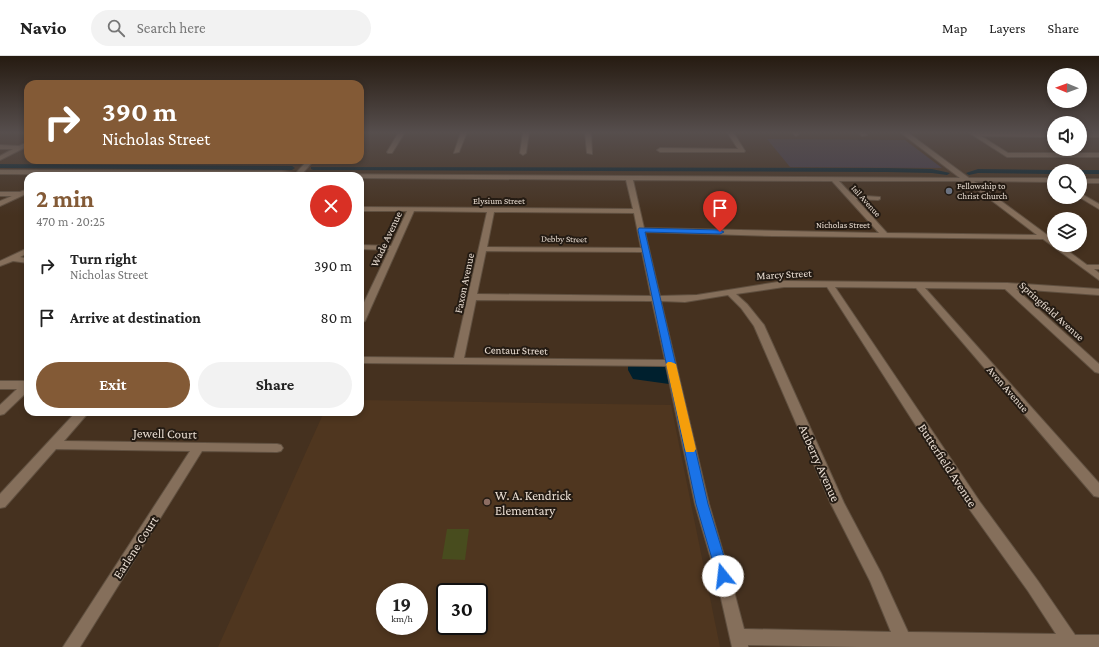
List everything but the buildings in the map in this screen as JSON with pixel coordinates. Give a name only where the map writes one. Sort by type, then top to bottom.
[{"type":"street","points":[[940,160],[1047,239]]},
{"type":"street","points":[[299,172],[307,164]]},
{"type":"street","points":[[0,172],[111,172]]},
{"type":"street","points":[[0,176],[24,176]]},
{"type":"street","points":[[364,176],[1047,180]]},
{"type":"street","points":[[629,177],[702,504],[723,576],[739,642],[903,640],[1099,643]]},
{"type":"street","name":"Isil Avenue","points":[[834,179],[885,235]]},
{"type":"street","points":[[1087,181],[1099,181]]},
{"type":"street","points":[[0,204],[24,193]]},
{"type":"street","points":[[0,194],[21,194]]},
{"type":"street","points":[[851,197],[878,198]]},
{"type":"street","points":[[1087,199],[1099,207]]},
{"type":"street","name":"Elysium Street","points":[[364,209],[637,211]]},
{"type":"street","name":"Wade Avenue","points":[[364,312],[412,209]]},
{"type":"street","name":"Faxon Avenue","points":[[458,361],[491,210]]},
{"type":"street","name":"Nicholas Street","points":[[641,230],[752,234],[1044,237]]},
{"type":"street","points":[[364,248],[394,248]]},
{"type":"street","name":"Debby Street","points":[[482,249],[646,250]]},
{"type":"street","points":[[0,264],[24,252]]},
{"type":"street","points":[[1065,252],[1099,277]]},
{"type":"street","points":[[11,258],[24,260]]},
{"type":"street","points":[[1084,267],[1099,267]]},
{"type":"street","name":"Marcy Street","points":[[472,297],[699,298],[770,285],[829,284],[1007,286],[1099,292]]},
{"type":"street","name":"Butterfield Avenue","points":[[829,284],[975,506],[1033,586],[1070,642]]},
{"type":"street","name":"Avon Avenue","points":[[918,285],[1099,492]]},
{"type":"street","name":"Springfield Avenue","points":[[1007,286],[1099,370]]},
{"type":"street","name":"Auberry Avenue","points":[[730,293],[748,310],[759,325],[838,504],[876,578],[903,640]]},
{"type":"street","points":[[364,296],[371,296]]},
{"type":"street","name":"Centaur Street","points":[[364,360],[671,363]]},
{"type":"street","points":[[0,385],[24,385]]},
{"type":"street","points":[[0,411],[24,388]]},
{"type":"street","points":[[0,503],[79,416]]},
{"type":"street","name":"Jewell Court","points":[[53,445],[277,448]]},
{"type":"street","name":"Earlene Court","points":[[70,647],[199,447]]},
{"type":"shaded area","points":[[784,160],[931,160],[942,168],[790,167]]},
{"type":"shaded area","name":"W. A. Kendrick Elementary","points":[[364,400],[671,405],[720,647],[218,647],[322,416],[364,416]]},
{"type":"green space","points":[[447,529],[469,529],[465,560],[442,559]]},
{"type":"water","points":[[667,365],[672,382],[669,384],[633,379],[628,370],[628,366]]},
{"type":"waterway","points":[[0,166],[292,168]]},
{"type":"waterway","points":[[313,168],[886,170],[932,171],[947,173]]},
{"type":"waterway","points":[[969,173],[978,171],[1047,172]]},
{"type":"waterway","points":[[1087,172],[1099,172]]},
{"type":"slow traffic","points":[[671,364],[690,449]]},
{"type":"place","name":"Fellowship to Christ Church","points":[[949,191]]},
{"type":"place","name":"W. A. Kendrick Elementary","points":[[487,502]]},
{"type":"route","points":[[720,232],[641,230],[702,504],[723,576]]}]
